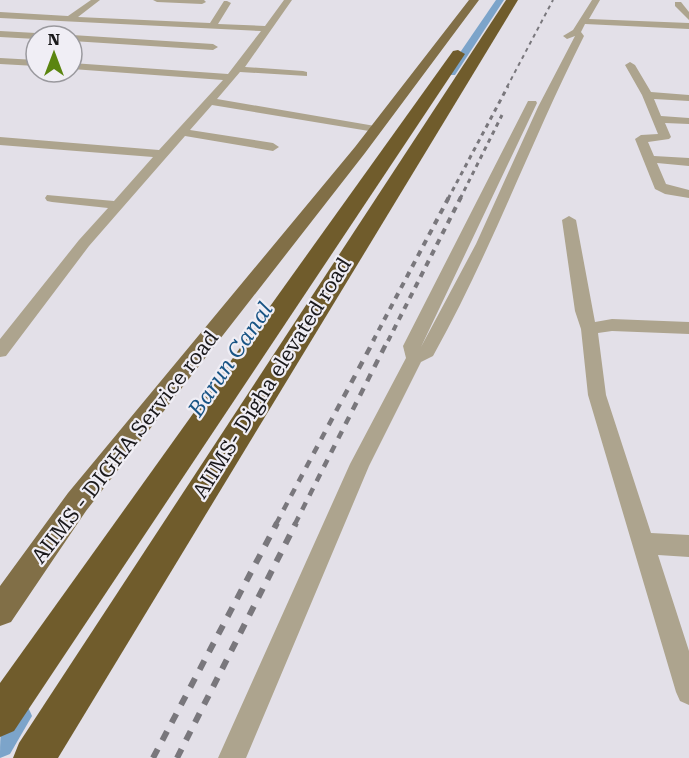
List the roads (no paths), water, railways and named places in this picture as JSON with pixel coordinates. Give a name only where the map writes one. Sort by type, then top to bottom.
[{"type":"highway","name":"AIIMS- Digha elevated road","points":[[0,717],[494,0]]},
{"type":"highway","name":"AIIMS- Digha elevated road","points":[[34,758],[512,0]]},
{"type":"main road","name":"AIIMS - DIGHA Service road","points":[[0,611],[77,502],[375,129],[474,0]]},
{"type":"street","points":[[72,17],[96,0]]},
{"type":"street","points":[[158,0],[202,2]]},
{"type":"street","points":[[0,351],[84,243],[233,73],[288,0]]},
{"type":"street","points":[[415,358],[412,346],[560,50],[568,35],[576,32],[596,0]]},
{"type":"street","points":[[213,26],[227,3]]},
{"type":"street","points":[[678,4],[689,17]]},
{"type":"street","points":[[28,16],[42,5]]},
{"type":"street","points":[[0,15],[267,29]]},
{"type":"street","points":[[582,21],[689,26]]},
{"type":"street","points":[[232,758],[360,464],[415,358],[427,351],[483,244],[543,107],[580,36],[576,32]]},
{"type":"street","points":[[0,34],[24,35]]},
{"type":"street","points":[[84,40],[213,47]]},
{"type":"street","points":[[84,49],[94,40]]},
{"type":"street","points":[[179,54],[187,45]]},
{"type":"street","points":[[17,62],[24,56]]},
{"type":"street","points":[[0,61],[24,62]]},
{"type":"street","points":[[163,72],[171,63]]},
{"type":"street","points":[[630,65],[658,119],[664,138],[641,139],[660,186],[670,191],[689,194]]},
{"type":"street","points":[[84,67],[163,72],[303,74]]},
{"type":"street","points":[[646,95],[689,98]]},
{"type":"street","points":[[208,101],[375,129]]},
{"type":"street","points":[[658,119],[689,121]]},
{"type":"street","points":[[181,132],[273,147]]},
{"type":"street","points":[[0,141],[162,154]]},
{"type":"street","points":[[650,159],[689,162]]},
{"type":"street","points":[[52,198],[118,205]]},
{"type":"street","points":[[569,220],[583,311],[589,329],[597,395],[689,692]]},
{"type":"street","points":[[589,329],[612,325],[689,328]]},
{"type":"street","points":[[642,543],[689,546]]},
{"type":"waterway","name":"Barun Canal","points":[[451,73],[500,0]]},
{"type":"waterway","name":"Barun Canal","points":[[0,744],[19,716]]},
{"type":"railway","points":[[507,87],[553,0]]},
{"type":"railway","points":[[448,199],[508,86]]},
{"type":"railway","points":[[461,197],[502,115]]},
{"type":"railway","points":[[373,341],[449,197]]},
{"type":"railway","points":[[388,341],[461,197]]},
{"type":"railway","points":[[276,524],[374,340]]},
{"type":"railway","points":[[295,524],[388,340]]},
{"type":"railway","points":[[153,758],[277,523]]},
{"type":"railway","points":[[177,758],[296,523]]}]
